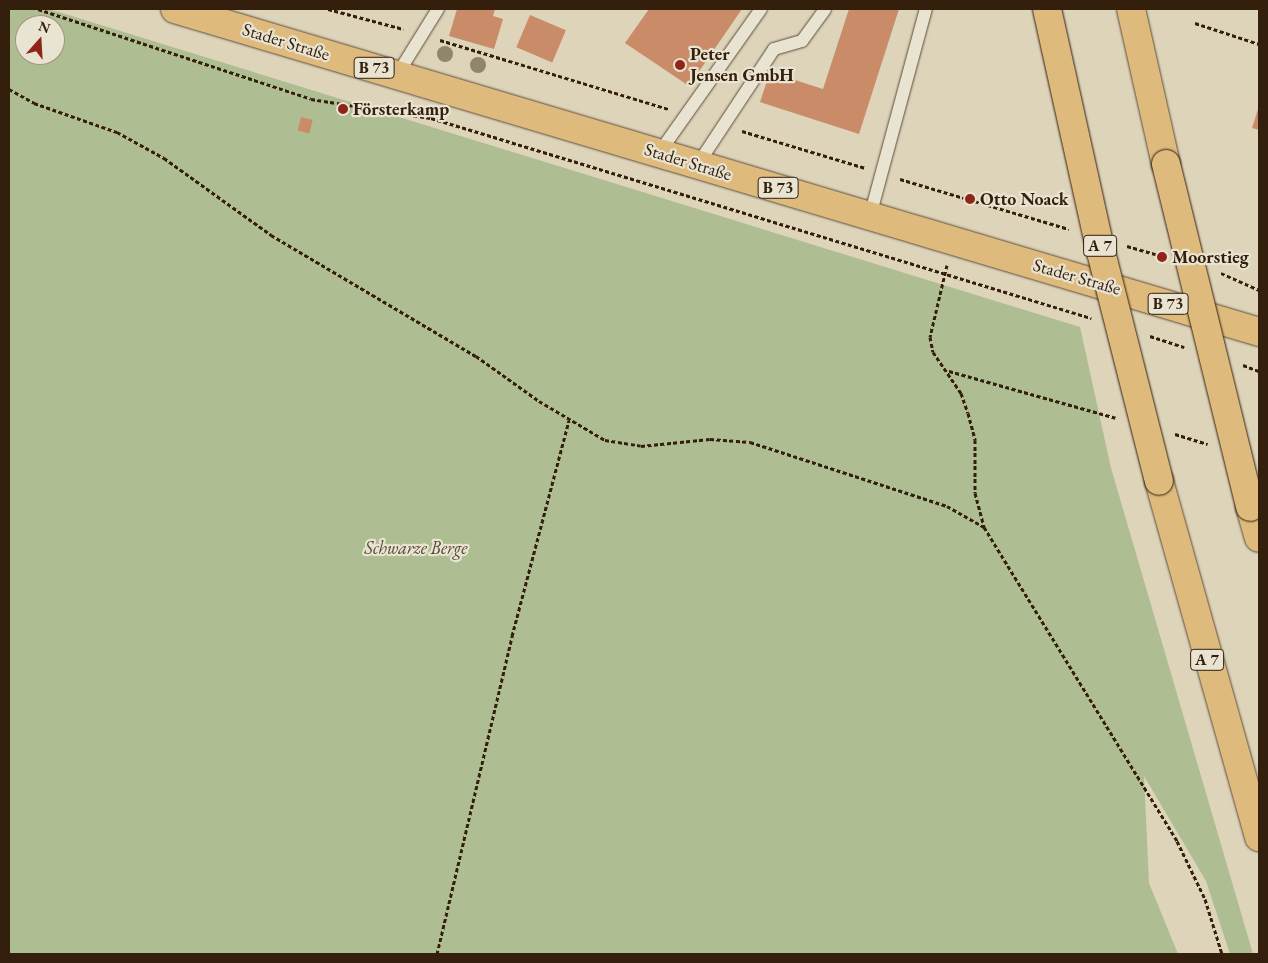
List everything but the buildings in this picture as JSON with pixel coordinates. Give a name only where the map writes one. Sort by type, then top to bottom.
[{"type":"main road","name":"Stader Straße","points":[[175,9],[1259,332]]},
{"type":"main road","name":"A 7","points":[[1047,9],[1101,252],[1159,481],[1259,837]]},
{"type":"main road","points":[[1131,9],[1185,251],[1259,538]]},
{"type":"lane","points":[[397,75],[438,9]]},
{"type":"lane","points":[[659,153],[761,9]]},
{"type":"lane","points":[[698,164],[774,48],[802,41],[826,9]]},
{"type":"lane","points":[[870,216],[926,9]]},
{"type":"path","points":[[38,9],[311,99],[431,118],[1100,320]]},
{"type":"path","points":[[328,9],[422,35],[686,114]]},
{"type":"path","points":[[1194,23],[1259,44]]},
{"type":"path","points":[[9,90],[34,103],[117,132],[164,158],[271,235],[476,356],[569,420],[604,440],[641,446],[710,439],[750,442],[947,506],[984,527]]},
{"type":"path","points":[[723,125],[1077,232]]},
{"type":"path","points":[[955,241],[944,273],[930,337],[933,352],[948,371],[961,393],[975,440],[975,493],[984,527],[1177,841],[1204,899],[1222,954]]},
{"type":"path","points":[[1124,245],[1170,258]]},
{"type":"path","points":[[1216,271],[1259,290]]},
{"type":"path","points":[[1146,335],[1194,350]]},
{"type":"path","points":[[1240,365],[1259,370]]},
{"type":"path","points":[[948,371],[1122,420]]},
{"type":"path","points":[[437,954],[512,636],[569,420]]},
{"type":"path","points":[[1168,432],[1214,445]]},
{"type":"green space","name":"Schwarze Berge","points":[[9,9],[49,9],[1080,327],[1111,468],[1253,954],[1230,954],[1206,881],[1144,776],[1149,883],[1178,954],[9,954]]},
{"type":"place","name":"Peter Jensen GmbH","points":[[680,65]]},
{"type":"place","name":"Försterkamp","points":[[343,109]]},
{"type":"place","name":"Otto Noack","points":[[970,199]]},
{"type":"place","name":"Moorstieg","points":[[1162,257]]}]
